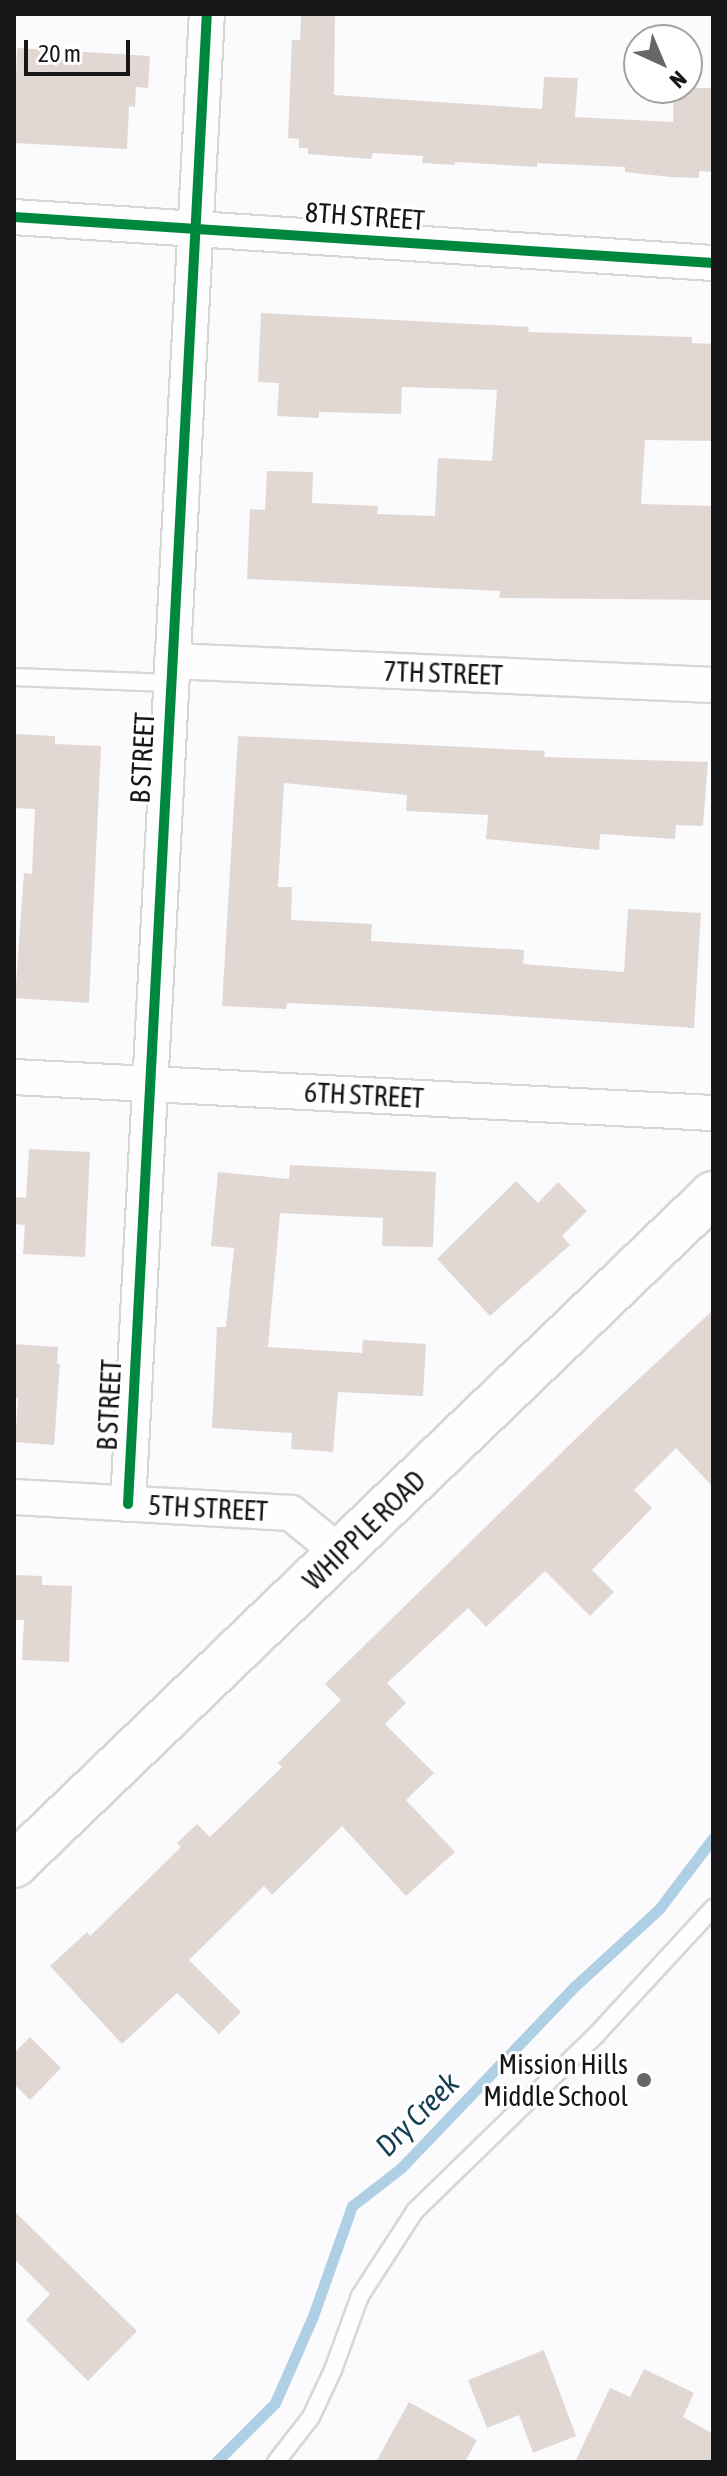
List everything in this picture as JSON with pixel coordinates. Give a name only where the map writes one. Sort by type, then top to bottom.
[{"type":"main road","name":"WHIPPLE ROAD","points":[[14,1865],[713,1194]]},
{"type":"street","name":"B STREET","points":[[128,1504],[207,14]]},
{"type":"street","name":"8TH STREET","points":[[14,217],[713,263]]},
{"type":"street","name":"7TH STREET","points":[[171,672],[713,685]]},
{"type":"street","name":"6TH STREET","points":[[14,1077],[713,1113]]},
{"type":"street","name":"5TH STREET","points":[[14,1497],[291,1513],[340,1553]]},
{"type":"lane","points":[[14,677],[171,672]]},
{"type":"lane","points":[[276,2462],[311,2417],[333,2370],[360,2296],[415,2211],[596,2035],[713,1908]]},
{"type":"building","points":[[301,14],[335,14],[334,95],[542,109],[544,77],[578,78],[575,117],[673,122],[674,104],[703,104],[703,88],[713,88],[713,172],[699,171],[699,178],[671,177],[625,172],[625,167],[537,163],[537,167],[455,162],[455,165],[422,163],[423,156],[373,153],[371,159],[308,154],[308,148],[299,148],[299,139],[288,138],[292,40],[300,40]]},
{"type":"building","points":[[17,48],[150,56],[148,88],[136,87],[135,107],[129,106],[127,149],[14,143]]},
{"type":"building","points":[[261,313],[529,327],[528,332],[692,337],[692,343],[713,344],[713,441],[645,440],[641,504],[713,506],[712,600],[499,598],[500,591],[247,579],[250,509],[265,510],[267,471],[313,472],[312,503],[378,506],[377,514],[435,516],[438,458],[492,461],[497,390],[402,387],[401,414],[319,412],[319,418],[277,416],[279,383],[258,382]]},
{"type":"building","points":[[14,734],[55,736],[55,744],[101,746],[89,1003],[15,998],[24,873],[32,874],[35,809],[14,808]]},
{"type":"building","points":[[238,736],[545,751],[544,757],[708,762],[703,826],[676,825],[675,839],[600,834],[599,850],[486,839],[488,815],[406,811],[407,795],[284,783],[278,887],[292,887],[291,920],[372,924],[371,941],[524,950],[523,964],[624,972],[628,909],[701,913],[694,1028],[377,1007],[287,1003],[286,1009],[222,1006]]},
{"type":"building","points":[[29,1149],[90,1152],[85,1257],[23,1254],[25,1225],[14,1224],[14,1197],[26,1198]]},
{"type":"building","points":[[290,1165],[436,1172],[433,1247],[382,1246],[383,1218],[280,1213],[268,1347],[362,1353],[363,1340],[426,1344],[423,1396],[338,1392],[333,1452],[291,1449],[292,1433],[212,1428],[217,1327],[226,1327],[234,1248],[211,1246],[218,1172],[289,1179]]},
{"type":"building","points":[[516,1181],[538,1203],[558,1182],[587,1211],[562,1236],[570,1245],[490,1316],[437,1259]]},
{"type":"building","points":[[713,1310],[713,1487],[676,1448],[634,1490],[652,1508],[592,1570],[614,1592],[590,1616],[545,1571],[486,1627],[468,1608],[387,1683],[406,1703],[385,1724],[434,1773],[406,1800],[455,1852],[406,1896],[342,1826],[272,1895],[264,1886],[189,1960],[241,2012],[219,2034],[177,1993],[122,2044],[50,1966],[87,1932],[90,1936],[181,1847],[177,1843],[197,1824],[210,1837],[282,1767],[278,1763],[341,1700],[325,1684],[600,1415]]},
{"type":"building","points":[[14,1344],[58,1347],[57,1364],[60,1364],[54,1445],[15,1442],[18,1398],[14,1398]]},
{"type":"building","points":[[14,1575],[42,1576],[42,1585],[72,1586],[69,1662],[22,1660],[24,1620],[14,1620]]},
{"type":"building","points":[[30,2037],[61,2068],[30,2100],[14,2084],[14,2053]]},
{"type":"building","points":[[14,2211],[137,2331],[88,2381],[26,2320],[50,2294],[14,2259]]},
{"type":"building","points":[[544,2350],[576,2436],[533,2453],[519,2415],[487,2428],[468,2380]]},
{"type":"building","points":[[644,2369],[694,2393],[683,2417],[713,2434],[713,2462],[575,2462],[610,2388],[630,2397]]},
{"type":"building","points":[[409,2402],[477,2440],[465,2462],[376,2462]]},
{"type":"waterway","name":"Dry Creek","points":[[216,2462],[275,2403],[313,2316],[352,2206],[401,2168],[575,1986],[659,1909],[713,1838]]},
{"type":"cycle path","points":[[128,1504],[207,14]]},
{"type":"cycle path","points":[[14,217],[713,263]]},
{"type":"place","name":"Mission Hills Middle School","points":[[644,2080]]}]
